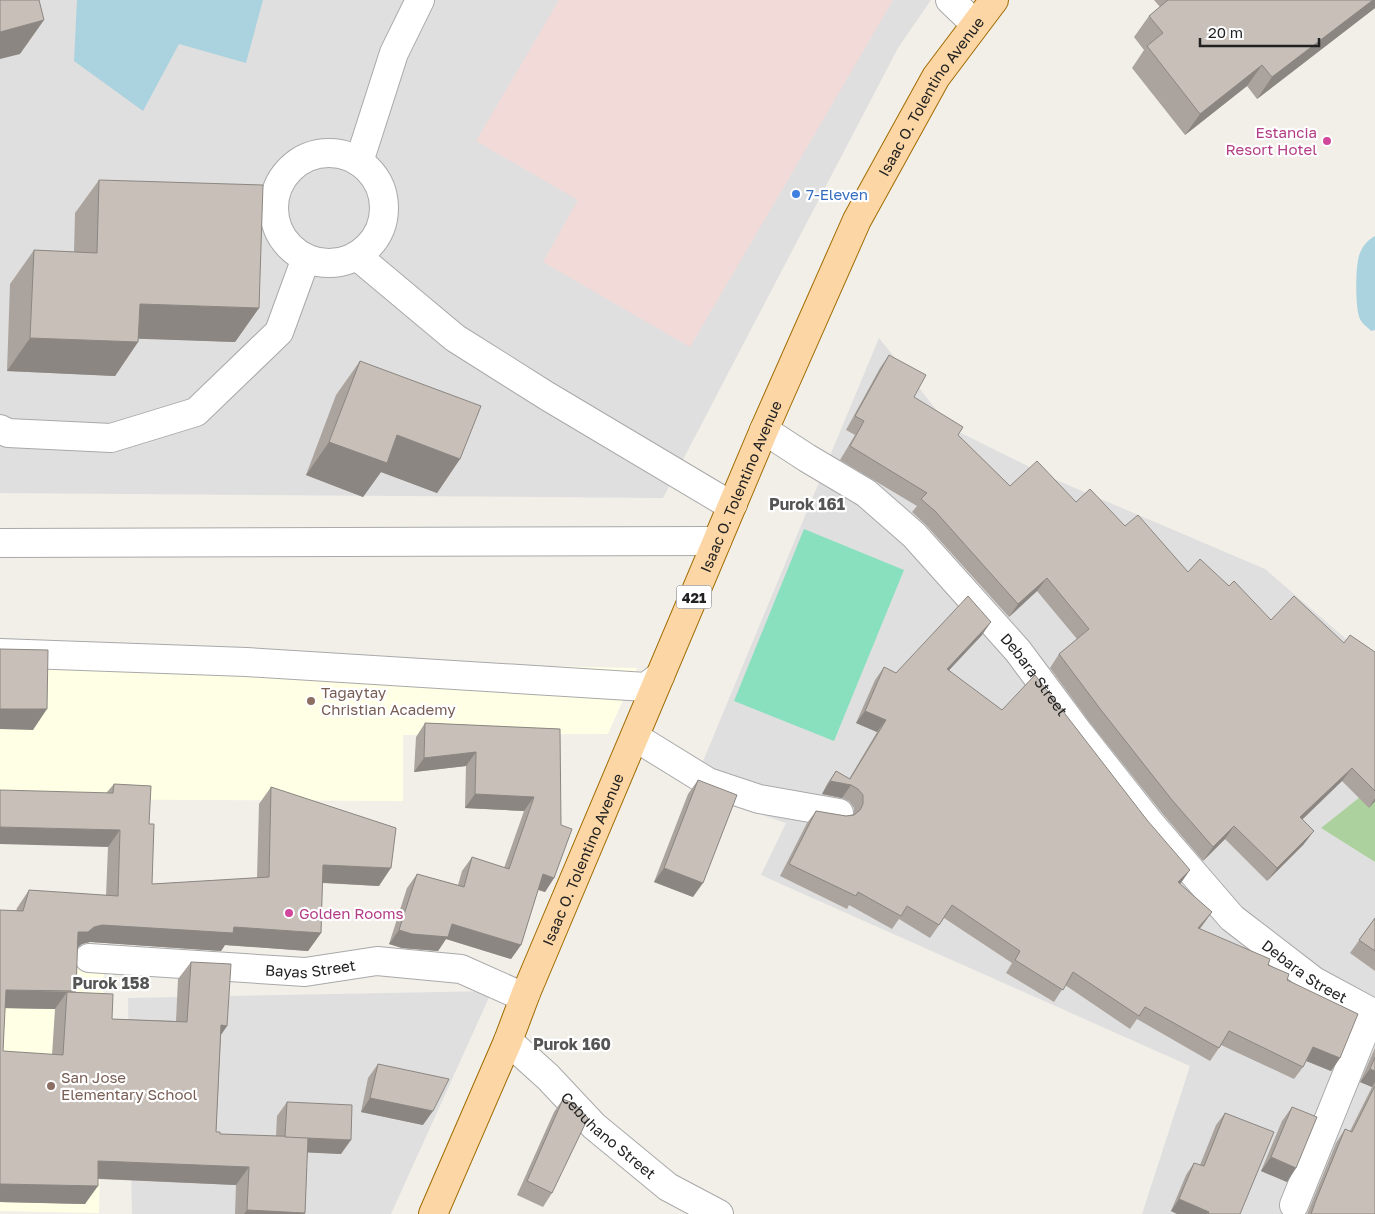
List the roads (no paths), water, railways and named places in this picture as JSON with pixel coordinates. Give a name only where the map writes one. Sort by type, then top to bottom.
[{"type":"main road","name":"Isaac O. Tolentino Avenue","points":[[433,1214],[508,1041],[526,993],[764,430],[857,220],[936,77],[994,0]]},
{"type":"street","points":[[360,162],[394,53],[420,0]]},
{"type":"street","points":[[950,0],[975,24]]},
{"type":"street","points":[[324,153],[342,155],[360,162],[373,174],[382,191],[385,209],[381,228],[372,244],[357,256],[341,262],[323,263],[306,258],[291,248],[280,234],[274,217],[274,199],[280,182],[292,167],[307,158],[324,153]]},
{"type":"street","points":[[357,256],[455,338],[555,401],[725,502],[733,504]]},
{"type":"street","points":[[0,429],[8,434],[111,438],[196,412],[279,332],[306,258]]},
{"type":"street","name":"Debara Street","points":[[764,430],[866,493],[914,535],[1018,651],[1079,733],[1150,823],[1232,918],[1314,981],[1374,1013]]},
{"type":"street","points":[[0,543],[718,541]]},
{"type":"street","points":[[0,653],[256,663],[646,687],[660,676]]},
{"type":"street","points":[[634,737],[708,782],[759,799],[839,813]]},
{"type":"street","name":"Bayas Street","points":[[89,958],[306,972],[387,962],[461,969],[517,994],[526,993]]},
{"type":"street","points":[[1294,1205],[1374,1013]]},
{"type":"street","name":"Cebuhano Street","points":[[508,1041],[548,1077],[594,1126],[668,1187],[719,1214]]},
{"type":"water","points":[[77,0],[263,0],[246,63],[179,44],[143,111],[74,61]]},
{"type":"water","points":[[1375,236],[1375,330],[1371,331],[1361,321],[1358,314],[1356,276],[1361,250]]},
{"type":"place","name":"Estancia Resort Hotel","points":[[1327,141]]},
{"type":"place","name":"7-Eleven","points":[[796,194]]},
{"type":"place","name":"Tagaytay Christian Academy","points":[[311,701]]},
{"type":"place","name":"Golden Rooms","points":[[289,913]]},
{"type":"place","name":"San Jose Elementary School","points":[[51,1086]]},
{"type":"district","name":"Purok 161","points":[[807,504]]},
{"type":"district","name":"Purok 158","points":[[111,983]]},
{"type":"district","name":"Purok 160","points":[[572,1044]]}]
